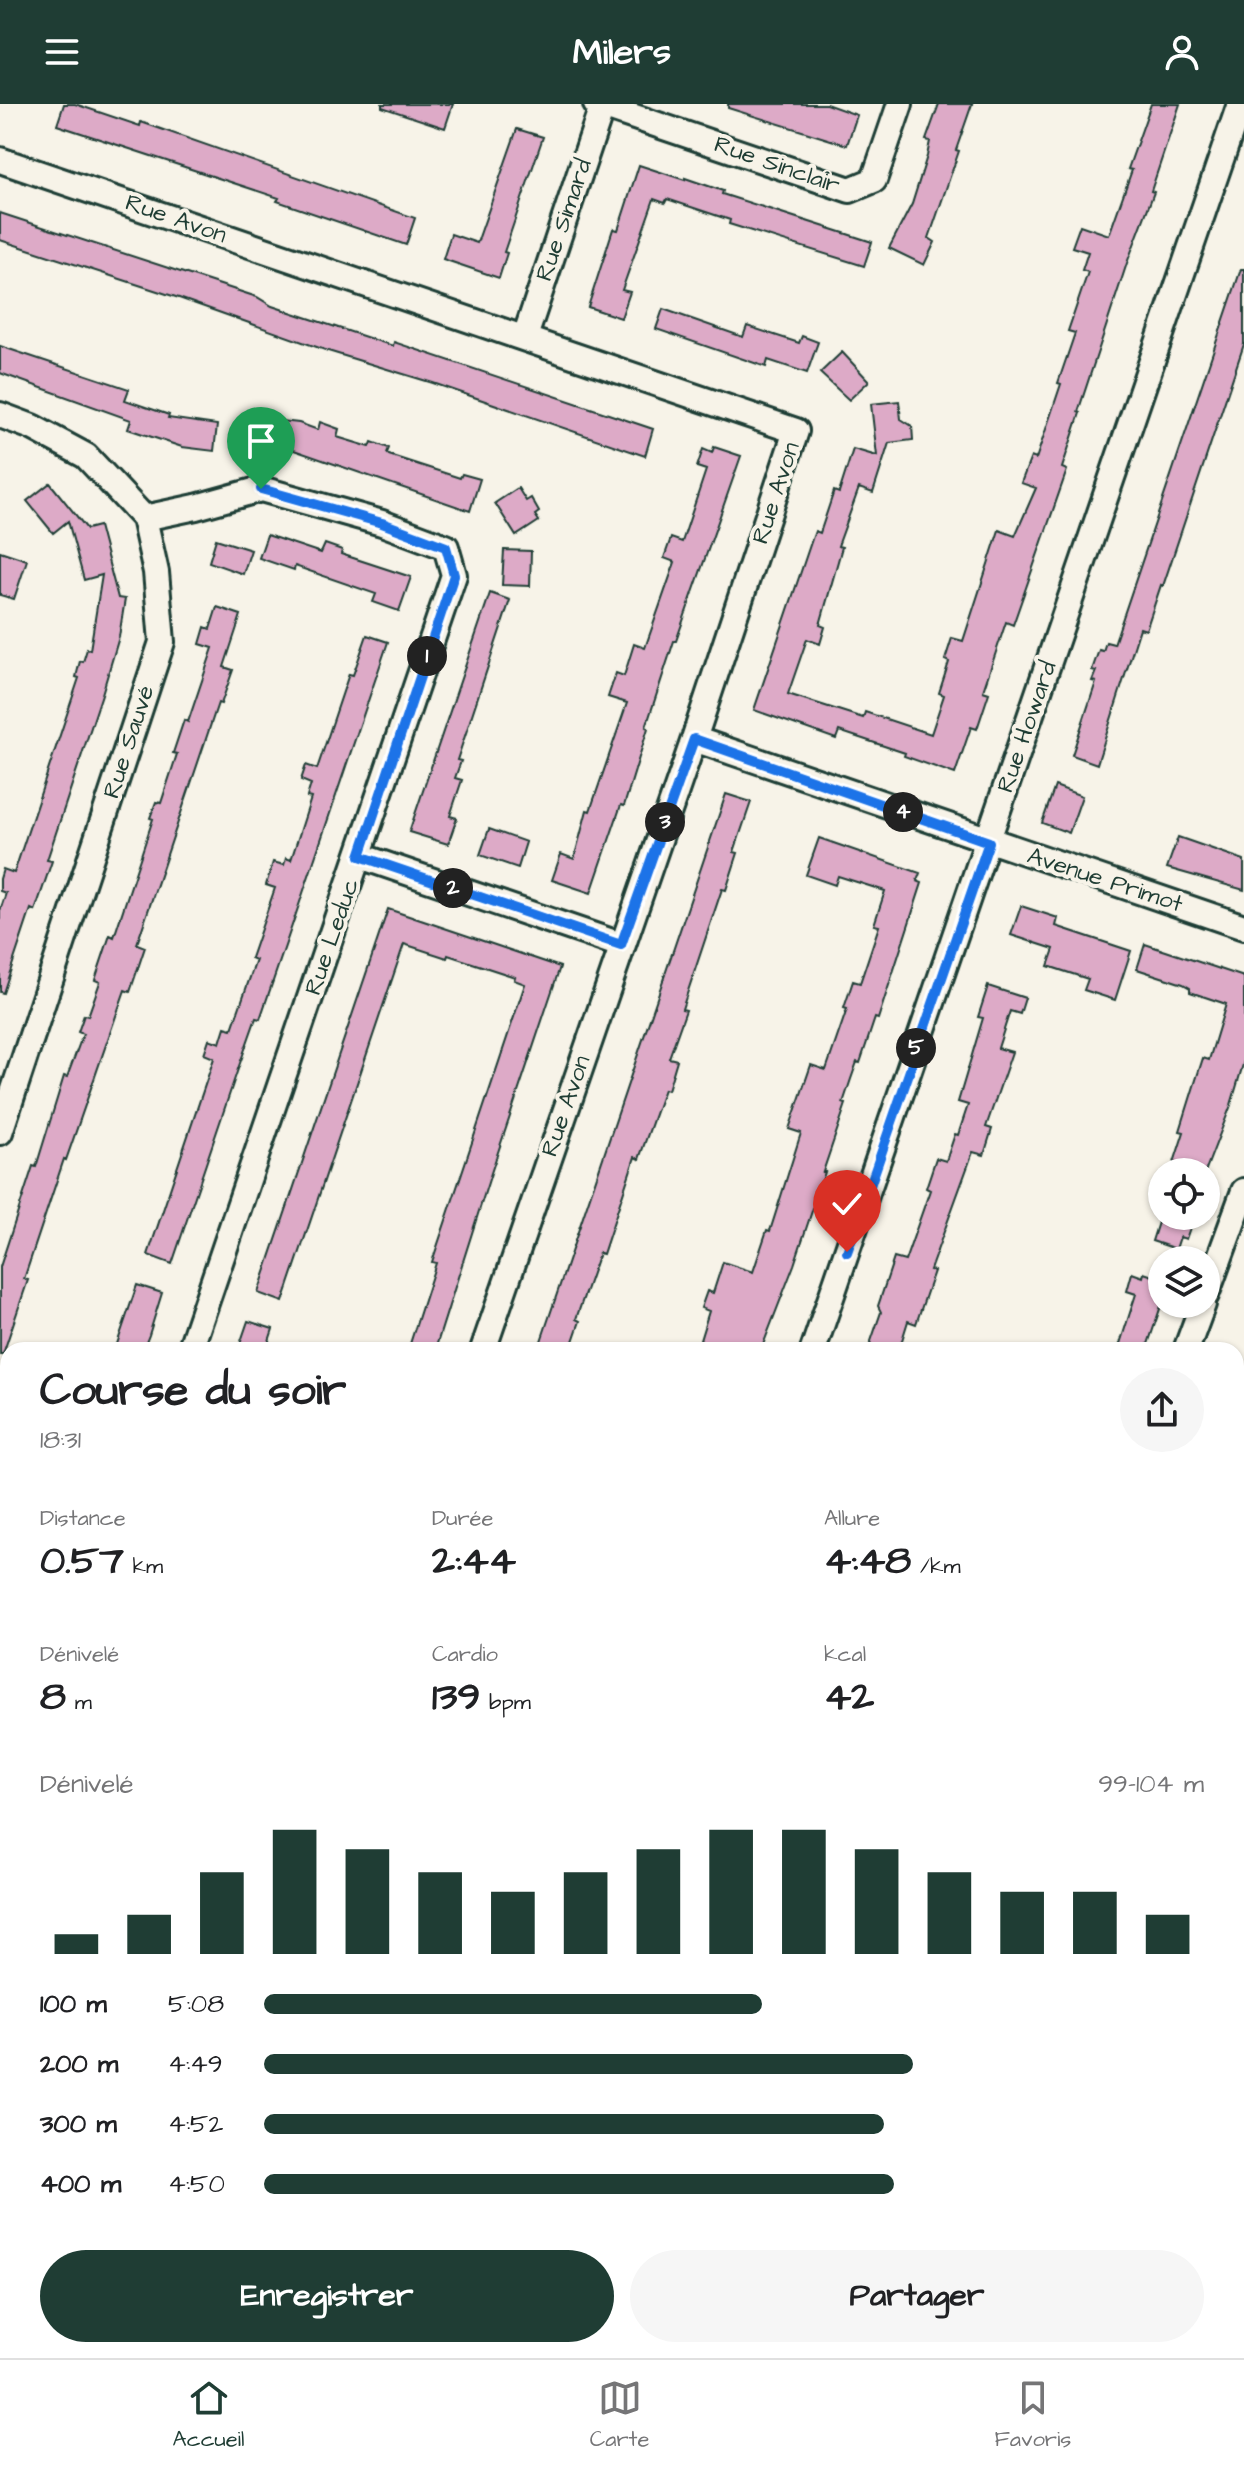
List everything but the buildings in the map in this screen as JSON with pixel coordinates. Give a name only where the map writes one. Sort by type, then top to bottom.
[{"type":"street","name":"Rue Sinclair","points":[[601,105],[850,190],[874,180],[900,104]]},
{"type":"street","name":"Rue Howard","points":[[816,1342],[1240,104]]},
{"type":"street","name":"Rue Simard","points":[[525,337],[601,105]]},
{"type":"street","name":"Rue Avon","points":[[0,160],[796,431],[694,739],[486,1342]]},
{"type":"street","points":[[1,420],[32,427],[86,456],[144,518]]},
{"type":"street","name":"Rue Leduc","points":[[144,518],[261,489],[382,523],[446,547],[454,575],[193,1342]]},
{"type":"street","name":"Rue Sauvé","points":[[0,1132],[162,642],[156,572],[144,518]]},
{"type":"street","name":"Avenue Primot","points":[[694,739],[1244,927]]},
{"type":"street","points":[[360,856],[621,945]]},
{"type":"street","points":[[1220,1257],[1244,1191]]},
{"type":"street","points":[[1189,1342],[1198,1318]]},
{"type":"route","points":[[261,489],[382,523],[446,547],[454,575],[360,856],[621,945],[694,739],[989,842],[847,1252]]}]
